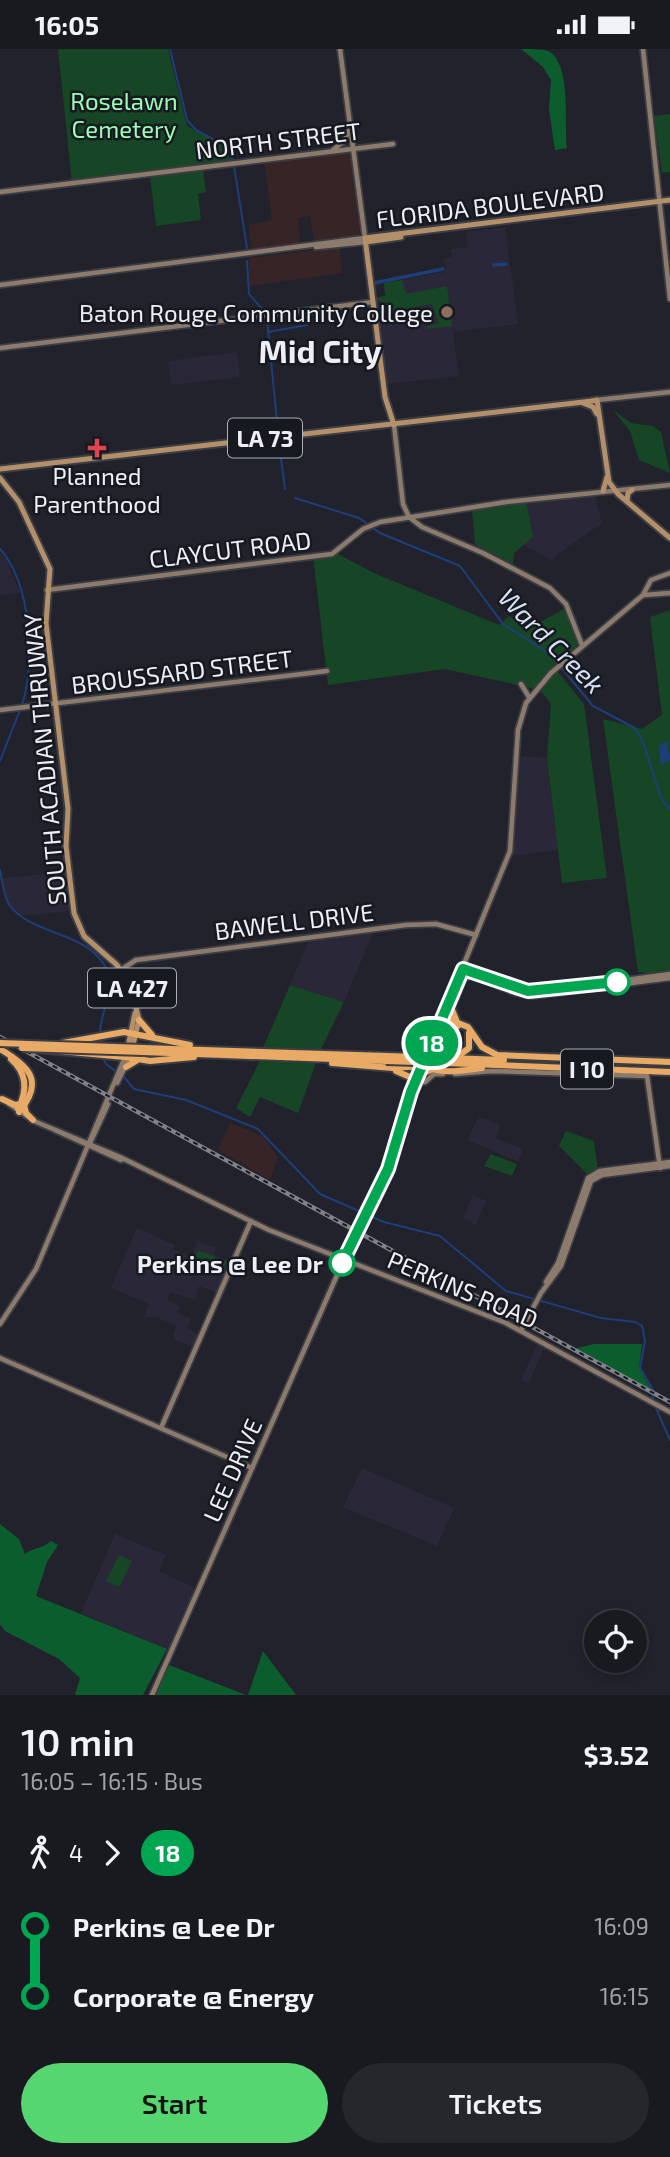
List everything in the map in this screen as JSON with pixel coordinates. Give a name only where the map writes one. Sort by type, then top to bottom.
[{"type":"highway","points":[[455,1058],[467,1052],[471,1041],[468,1033],[458,1024],[451,1007],[463,978],[470,975]]},
{"type":"highway","points":[[443,1018],[469,1029],[484,1049],[497,1055],[670,1064]]},
{"type":"highway","points":[[22,1044],[80,1042],[107,1037],[124,1032],[136,1022],[160,1039]]},
{"type":"highway","points":[[433,1042],[444,1028],[458,1024]]},
{"type":"highway","points":[[124,1032],[214,1052]]},
{"type":"highway","name":"I 10","points":[[0,1048],[22,1044],[143,1050]]},
{"type":"highway","points":[[0,1048],[15,1062],[24,1079],[23,1104],[26,1113],[33,1120]]},
{"type":"highway","points":[[0,1048],[27,1068],[32,1087],[18,1111]]},
{"type":"highway","name":"I 10","points":[[0,1048],[447,1060],[670,1072]]},
{"type":"highway","points":[[36,1049],[130,1059],[214,1052]]},
{"type":"highway","name":"I 10","points":[[214,1052],[289,1058],[387,1058]]},
{"type":"highway","points":[[111,1057],[123,1068],[130,1059]]},
{"type":"highway","points":[[289,1058],[377,1067],[418,1077],[505,1065]]},
{"type":"highway","name":"I 10","points":[[447,1060],[455,1058],[670,1064]]},
{"type":"highway","points":[[377,1067],[423,1065],[431,1075]]},
{"type":"highway","points":[[1,1098],[15,1105],[23,1104]]},
{"type":"main road","name":"FLORIDA BOULEVARD","points":[[365,240],[670,202]]},
{"type":"main road","points":[[365,240],[385,397],[394,423]]},
{"type":"main road","points":[[580,403],[595,401],[607,477],[615,491],[670,538]]},
{"type":"main road","points":[[580,403],[593,407],[599,416]]},
{"type":"main road","name":"LA 73","points":[[355,428],[580,403]]},
{"type":"main road","points":[[383,423],[390,413]]},
{"type":"main road","points":[[470,416],[477,413]]},
{"type":"main road","name":"LA 73","points":[[1,475],[487,413]]},
{"type":"main road","name":"SOUTH ACADIAN THRUWAY","points":[[1,475],[16,497],[48,562],[51,581],[46,623],[68,809],[66,846],[75,919],[87,940],[120,970],[133,998],[136,1022],[130,1059]]},
{"type":"main road","name":"SOUTH ACADIAN THRUWAY","points":[[1,475],[43,557],[49,589]]},
{"type":"main road","points":[[603,491],[607,477]]},
{"type":"main road","points":[[627,501],[627,495],[632,490]]},
{"type":"main road","points":[[51,581],[58,587]]},
{"type":"street","points":[[340,49],[365,240]]},
{"type":"street","points":[[643,49],[670,299]]},
{"type":"street","points":[[331,151],[345,140],[350,126]]},
{"type":"street","name":"NORTH STREET","points":[[0,192],[393,144]]},
{"type":"street","name":"FLORIDA BOULEVARD","points":[[0,285],[365,240]]},
{"type":"street","points":[[0,348],[373,302]]},
{"type":"street","points":[[595,401],[670,391]]},
{"type":"street","points":[[394,423],[403,504],[409,517],[422,527],[484,553],[550,588],[566,604],[584,643]]},
{"type":"street","name":"CLAYCUT ROAD","points":[[49,589],[332,554],[366,527],[374,524],[603,491],[670,485]]},
{"type":"street","points":[[521,684],[530,697],[564,661],[643,594],[653,578],[670,573]]},
{"type":"street","points":[[647,588],[650,594]]},
{"type":"street","points":[[643,594],[670,593]]},
{"type":"street","points":[[574,652],[580,636]]},
{"type":"street","name":"BROUSSARD STREET","points":[[0,710],[327,671]]},
{"type":"street","name":"LEE DRIVE","points":[[152,1695],[344,1259],[388,1169],[413,1088],[510,851],[518,730],[522,711],[530,697]]},
{"type":"street","name":"BAWELL DRIVE","points":[[120,970],[136,960],[380,927],[436,923],[476,935]]},
{"type":"street","points":[[463,969],[470,975],[497,986],[513,987],[535,994]]},
{"type":"street","points":[[463,969],[503,986],[535,994],[670,976]]},
{"type":"street","name":"SOUTH ACADIAN THRUWAY","points":[[0,1324],[36,1269],[88,1145],[118,1078],[130,1059]]},
{"type":"street","points":[[413,1088],[426,1084],[431,1075],[436,1073],[491,1071],[648,1077],[660,1166]]},
{"type":"street","name":"PERKINS ROAD","points":[[1,1098],[33,1120],[195,1191],[251,1221],[521,1330],[670,1412]]},
{"type":"street","points":[[521,1330],[542,1291],[562,1262],[591,1181],[602,1175],[670,1164]]},
{"type":"street","points":[[160,1428],[251,1221]]},
{"type":"street","points":[[0,1358],[252,1468]]},
{"type":"shaded area","points":[[351,151],[360,235],[314,243],[310,216],[298,218],[300,243],[252,250],[248,225],[272,220],[264,162]]},
{"type":"shaded area","name":"Baton Rouge Community College","points":[[505,227],[518,324],[453,332],[459,376],[385,384],[375,298],[385,296],[384,283],[445,272],[444,259],[452,258],[451,249],[467,247],[466,232]]},
{"type":"shaded area","points":[[340,247],[342,273],[250,286],[249,258]]},
{"type":"shaded area","points":[[237,352],[240,377],[171,385],[168,361]]},
{"type":"shaded area","points":[[594,493],[602,523],[550,560],[522,544],[513,555],[513,565],[475,546],[472,508]]},
{"type":"shaded area","points":[[0,553],[6,559],[20,593],[0,595]]},
{"type":"shaded area","points":[[519,756],[547,758],[558,850],[512,856]]},
{"type":"shaded area","points":[[67,872],[70,911],[20,916],[8,904],[2,878]]},
{"type":"shaded area","points":[[375,928],[344,1002],[290,985],[311,936]]},
{"type":"shaded area","points":[[478,1116],[500,1125],[496,1138],[523,1149],[518,1162],[468,1140]]},
{"type":"shaded area","points":[[230,1123],[262,1136],[278,1157],[270,1180],[218,1150]]},
{"type":"shaded area","points":[[473,1195],[486,1201],[476,1225],[463,1218]]},
{"type":"shaded area","points":[[137,1228],[175,1245],[173,1249],[191,1257],[198,1241],[216,1248],[214,1255],[232,1261],[217,1293],[199,1286],[195,1300],[170,1292],[167,1300],[180,1306],[177,1313],[191,1318],[187,1328],[200,1335],[193,1347],[173,1339],[176,1326],[156,1317],[144,1317],[149,1304],[111,1288]]},
{"type":"shaded area","points":[[538,1342],[545,1346],[529,1383],[521,1380]]},
{"type":"shaded area","points":[[362,1468],[454,1508],[437,1546],[343,1507]]},
{"type":"shaded area","points":[[115,1534],[166,1555],[159,1571],[198,1589],[171,1651],[81,1613]]},
{"type":"green space","name":"Roselawn Cemetery","points":[[58,49],[168,49],[187,126],[226,147],[231,161],[72,183]]},
{"type":"green space","points":[[521,49],[548,51],[556,58],[561,68],[567,148],[555,150],[549,109],[551,80],[543,67]]},
{"type":"green space","points":[[670,114],[670,172],[662,173],[654,116]]},
{"type":"green space","points":[[203,169],[206,192],[198,194],[201,220],[156,226],[150,176]]},
{"type":"green space","points":[[402,280],[406,294],[447,286],[452,326],[427,329],[427,326],[439,324],[432,304],[384,313],[383,303],[375,298],[385,296],[384,283]]},
{"type":"green space","points":[[613,410],[631,423],[653,426],[661,432],[670,473],[639,460],[630,431]]},
{"type":"green space","points":[[526,501],[533,537],[514,553],[513,564],[475,544],[472,508]]},
{"type":"green space","points":[[336,553],[374,573],[499,625],[509,616],[527,629],[566,608],[578,645],[553,666],[584,704],[607,878],[562,883],[547,758],[551,704],[540,690],[445,669],[328,685],[313,556]]},
{"type":"green space","points":[[670,610],[670,975],[638,972],[603,719],[642,729],[662,715],[650,617]]},
{"type":"green space","points":[[290,985],[344,1002],[321,1049],[263,1048]]},
{"type":"green space","points":[[260,1061],[316,1063],[298,1113],[260,1097],[250,1117],[236,1108]]},
{"type":"green space","points":[[566,1131],[594,1141],[598,1171],[588,1175],[559,1146]]},
{"type":"green space","points":[[491,1154],[517,1164],[512,1176],[484,1166]]},
{"type":"green space","points":[[198,1250],[227,1262],[221,1275],[193,1263]]},
{"type":"green space","points":[[594,1344],[642,1344],[639,1368],[652,1391],[574,1349]]},
{"type":"green space","points":[[0,1524],[19,1539],[25,1554],[51,1541],[58,1545],[47,1562],[36,1596],[167,1649],[143,1695],[75,1695],[80,1678],[59,1659],[5,1631],[0,1624]]},
{"type":"green space","points":[[119,1555],[132,1561],[119,1587],[106,1581]]},
{"type":"green space","points":[[263,1651],[296,1695],[248,1695]]},
{"type":"green space","points":[[169,1665],[246,1695],[154,1695]]},
{"type":"water","points":[[667,741],[670,760],[661,765],[659,746]]},
{"type":"waterway","points":[[170,49],[187,120],[196,130],[227,147],[233,161]]},
{"type":"waterway","points":[[234,166],[247,248]]},
{"type":"waterway","points":[[247,261],[249,294],[264,311]]},
{"type":"waterway","points":[[494,265],[506,264]]},
{"type":"waterway","points":[[374,283],[443,269]]},
{"type":"waterway","points":[[268,332],[307,325],[313,312]]},
{"type":"waterway","points":[[267,319],[278,432]]},
{"type":"waterway","points":[[279,442],[285,489]]},
{"type":"waterway","name":"Ward Creek","points":[[295,498],[359,518],[380,533],[460,566],[503,624],[551,655],[593,706],[635,728],[643,742],[661,798],[670,810]]},
{"type":"waterway","points":[[0,549],[18,582],[28,624],[29,667],[22,705]]},
{"type":"waterway","points":[[0,761],[20,710]]},
{"type":"waterway","points":[[0,870],[8,902],[20,916],[85,946],[105,966],[109,988],[100,1026],[102,1045]]},
{"type":"waterway","points":[[103,1058],[106,1064],[118,1073]]},
{"type":"waterway","points":[[123,1076],[134,1089],[186,1100],[258,1129],[320,1194],[384,1222],[440,1236],[506,1291],[601,1318],[635,1322],[642,1326],[645,1341],[640,1368],[653,1390],[653,1400]]},
{"type":"waterway","points":[[655,1406],[670,1440]]},
{"type":"railway","points":[[0,1037],[670,1402]]},
{"type":"bus line","name":"18","points":[[342,1263],[388,1169],[411,1092],[463,969],[516,988],[538,992],[617,982]]},
{"type":"place","name":"Baton Rouge Community College","points":[[447,312]]},
{"type":"place","name":"Planned Parenthood","points":[[97,448]]},
{"type":"place","name":"Perkins @ Lee Dr","points":[[342,1263]]},
{"type":"district","name":"Mid City","points":[[320,350]]}]
